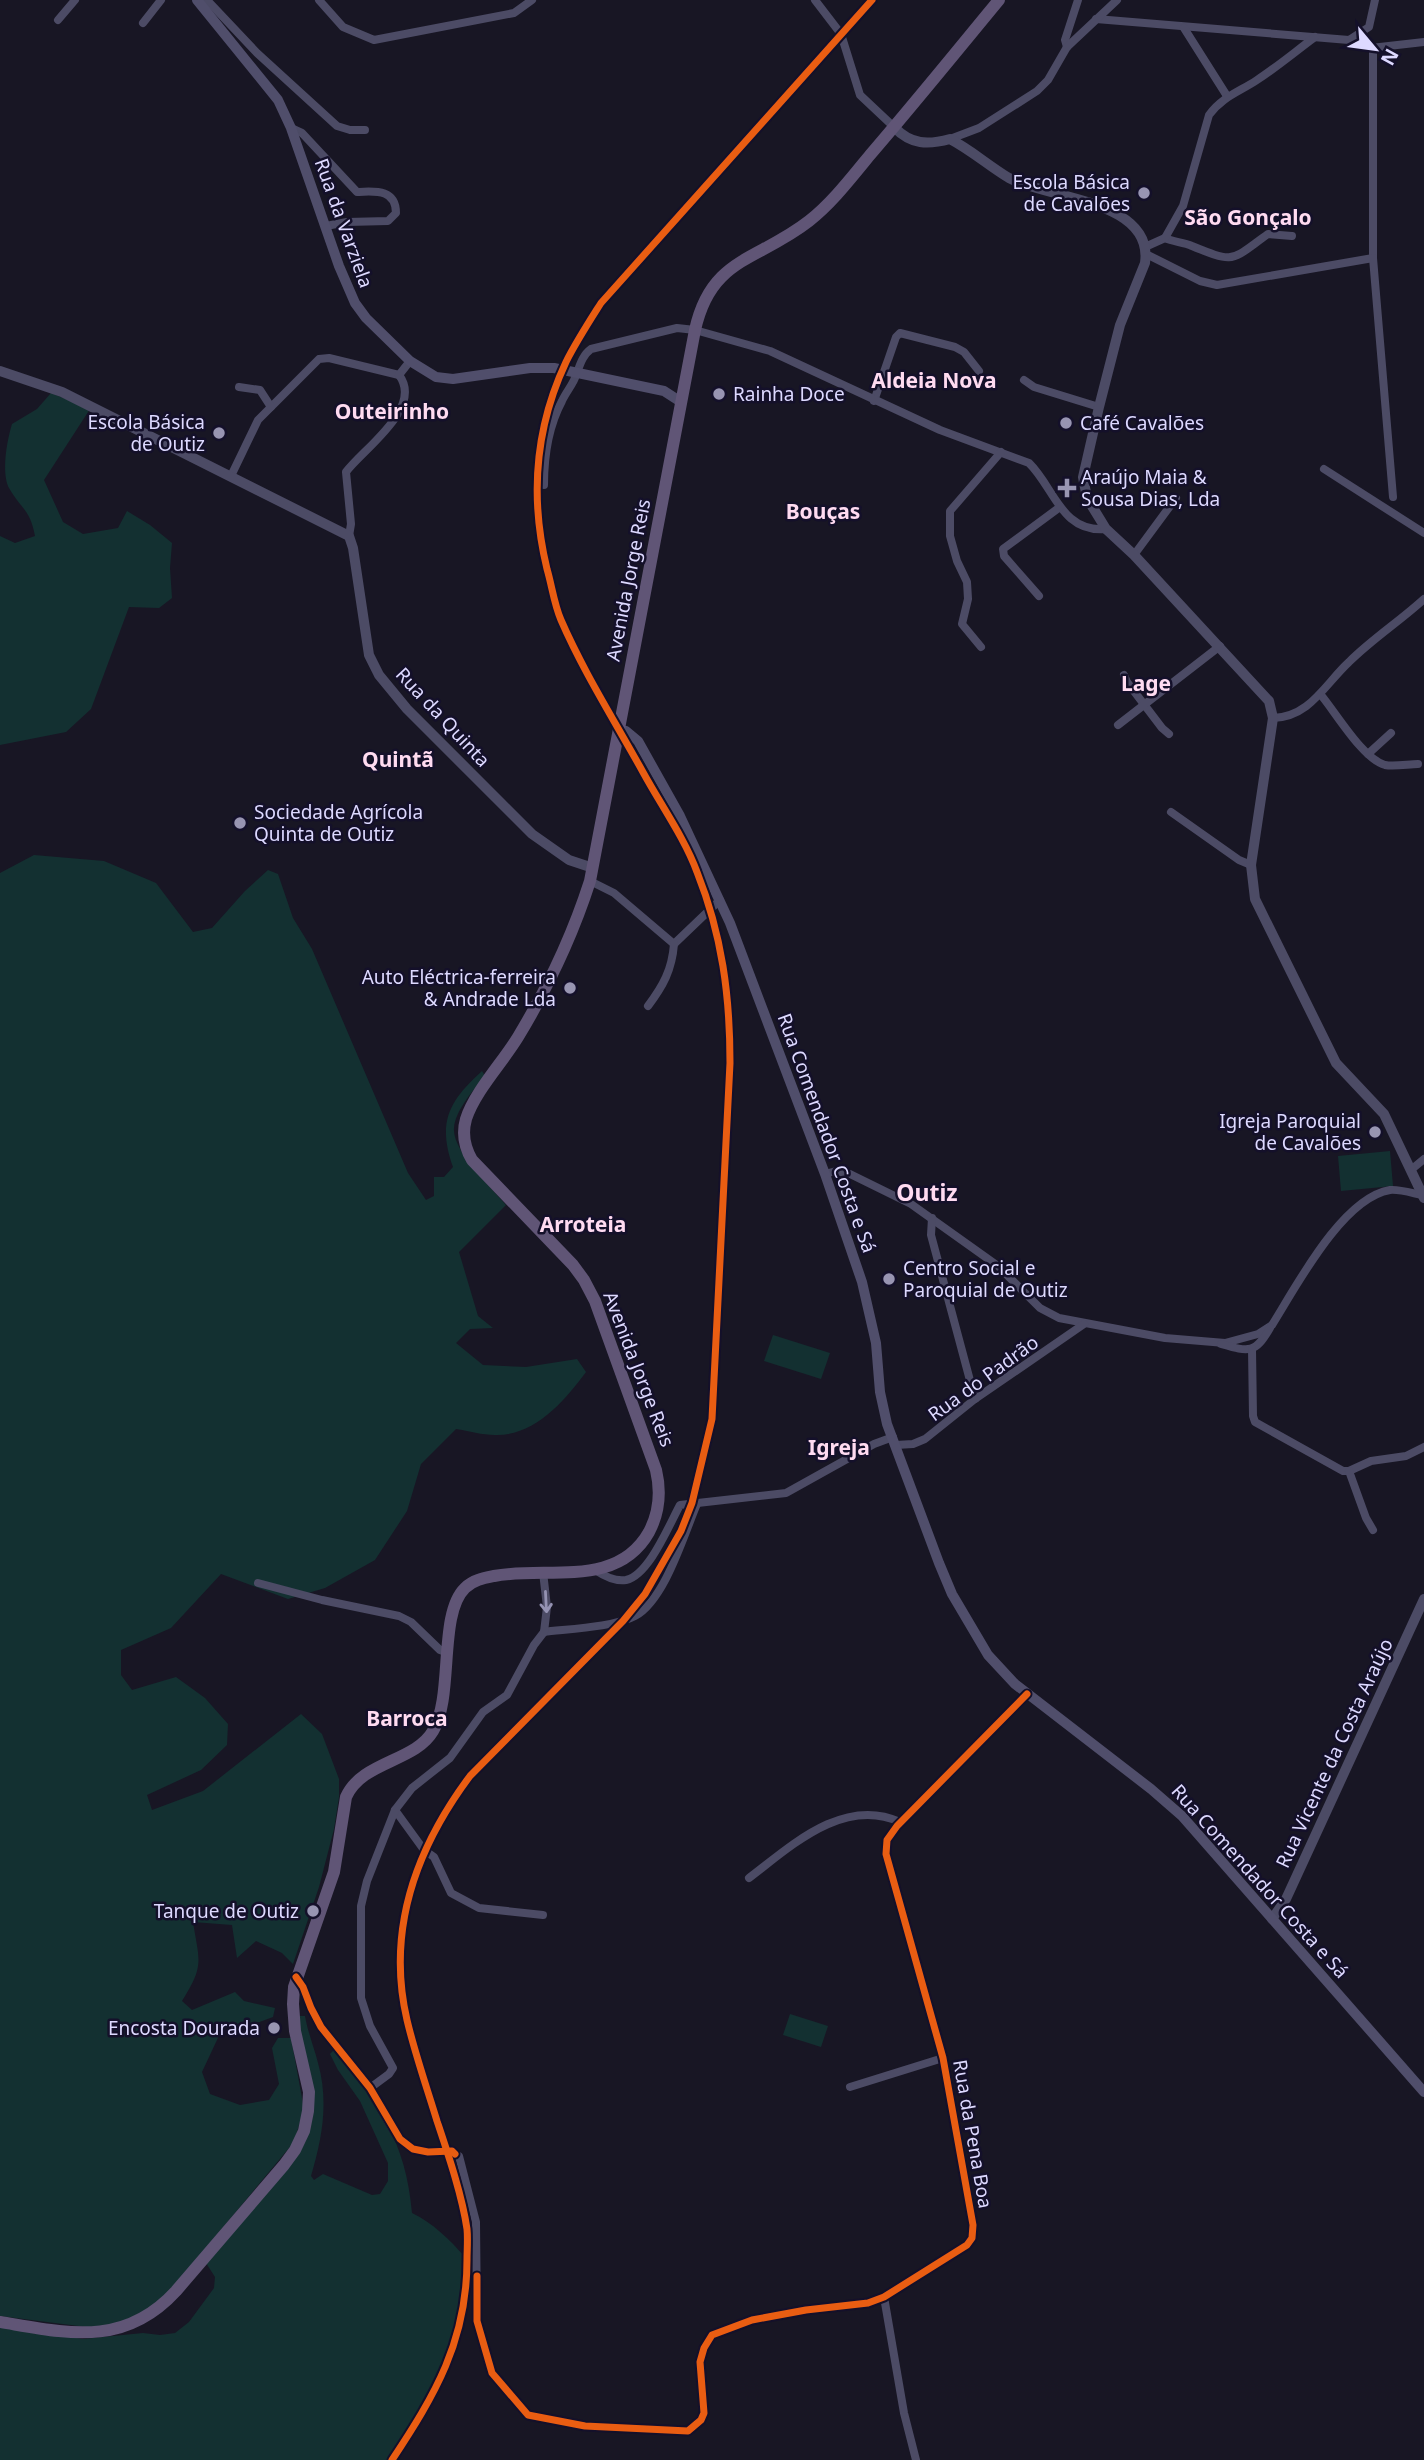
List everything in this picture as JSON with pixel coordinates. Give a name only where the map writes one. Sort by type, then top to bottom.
[{"type":"main road","name":"Rua da Varziela","points":[[198,0],[278,100],[291,128],[355,303],[410,361],[436,377],[453,379],[530,368],[554,369],[664,391]]},
{"type":"main road","name":"Avenida Jorge Reis","points":[[0,2322],[79,2333],[108,2331],[131,2325],[161,2306],[292,2154],[305,2127],[309,2105],[308,2086],[293,2011],[296,1977],[334,1872],[342,1811],[347,1794],[364,1775],[413,1749],[431,1734],[440,1708],[454,1610],[464,1588],[481,1579],[595,1570],[621,1562],[644,1540],[652,1525],[658,1507],[656,1471],[602,1319],[584,1280],[566,1257],[472,1160],[466,1148],[466,1119],[535,1007],[574,924],[592,874],[684,385],[704,299],[732,267],[790,234],[815,216],[894,127],[999,0]]},
{"type":"main road","points":[[664,391],[684,385]]},
{"type":"main road","points":[[664,391],[681,402]]},
{"type":"main road","name":"Rua Comendador Costa e Sá","points":[[620,730],[626,731],[638,741],[680,816],[720,900],[825,1174],[867,1300],[876,1342],[882,1405],[952,1594],[995,1664],[1027,1694],[1174,1808],[1424,2092]]},
{"type":"street","points":[[58,20],[75,0]]},
{"type":"street","points":[[143,23],[161,0]]},
{"type":"street","points":[[207,0],[257,53],[337,126],[350,131],[365,130]]},
{"type":"street","points":[[318,0],[343,27],[374,40],[514,13],[532,0]]},
{"type":"street","points":[[816,0],[841,34],[860,95],[909,139],[923,144],[950,139],[979,128],[1037,91],[1048,80],[1066,47],[1117,0]]},
{"type":"street","points":[[1066,47],[1065,40],[1077,0]]},
{"type":"street","points":[[1096,19],[1349,40],[1369,27],[1375,0]]},
{"type":"street","points":[[1184,28],[1227,96]]},
{"type":"street","points":[[1362,33],[1371,48],[1373,258],[1393,497]]},
{"type":"street","points":[[1145,251],[1165,238],[1184,206],[1209,115],[1227,96],[1255,82],[1315,37]]},
{"type":"street","points":[[1371,48],[1424,42]]},
{"type":"street","points":[[291,128],[302,133],[357,192],[380,191],[389,194],[393,199],[396,213],[388,221],[347,222],[327,226]]},
{"type":"street","points":[[950,139],[971,150],[1009,177],[1033,188],[1098,206],[1130,222],[1141,234],[1145,251],[1140,280],[1120,325],[1099,407],[1083,477],[1087,498],[1106,529],[1134,555],[1269,701],[1273,718],[1251,866],[1255,899],[1336,1063],[1384,1114],[1423,1196]]},
{"type":"street","points":[[1165,238],[1228,259],[1238,256],[1268,234],[1293,236]]},
{"type":"street","points":[[1145,251],[1200,281],[1217,285],[1373,258]]},
{"type":"street","points":[[544,485],[544,457],[552,428],[561,402],[585,354],[591,349],[677,328],[695,330],[770,351],[940,430],[1029,463],[1071,519],[1094,530],[1106,529]]},
{"type":"street","points":[[874,401],[900,333],[955,347],[964,352],[979,371]]},
{"type":"street","points":[[0,371],[62,392],[349,537],[351,524],[346,472],[392,424],[405,397],[405,382],[399,375],[329,358],[319,359],[258,419],[231,476]]},
{"type":"street","points":[[399,375],[410,361]]},
{"type":"street","points":[[1024,380],[1034,387],[1099,407]]},
{"type":"street","points":[[239,387],[260,390],[271,407]]},
{"type":"street","points":[[981,647],[962,624],[968,598],[967,582],[957,561],[950,536],[950,511],[1001,452]]},
{"type":"street","points":[[1324,469],[1424,533]]},
{"type":"street","points":[[1134,555],[1176,498]]},
{"type":"street","points":[[1039,596],[1004,556],[1003,549],[1060,507]]},
{"type":"street","name":"Rua da Quinta","points":[[349,537],[353,548],[369,655],[379,675],[407,709],[532,834],[592,874]]},
{"type":"street","points":[[1273,718],[1288,718],[1321,695],[1348,662],[1424,599]]},
{"type":"street","points":[[1118,725],[1220,646]]},
{"type":"street","points":[[1124,675],[1144,706],[1170,734]]},
{"type":"street","points":[[1321,695],[1368,754],[1384,765],[1418,764]]},
{"type":"street","points":[[1368,754],[1391,733]]},
{"type":"street","points":[[1171,812],[1251,866]]},
{"type":"street","points":[[592,874],[600,884],[674,944]]},
{"type":"street","points":[[648,1006],[664,985],[673,962],[674,944],[720,900]]},
{"type":"street","points":[[1412,1169],[1424,1159]]},
{"type":"street","points":[[825,1174],[843,1172],[860,1178],[932,1218],[998,1266],[1040,1308],[1059,1318],[1164,1338],[1225,1343],[1258,1334],[1272,1325]]},
{"type":"street","points":[[1213,1342],[1245,1351],[1263,1340],[1325,1242],[1346,1215],[1390,1190],[1423,1196]]},
{"type":"street","points":[[932,1218],[931,1235],[975,1399]]},
{"type":"street","name":"Rua do Padrão","points":[[697,1504],[786,1493],[874,1444],[894,1441],[913,1444],[925,1439],[975,1399],[1084,1324]]},
{"type":"street","points":[[1252,1349],[1255,1422],[1343,1471],[1371,1461],[1406,1456],[1424,1447]]},
{"type":"street","points":[[1349,1471],[1373,1530]]},
{"type":"street","points":[[544,1632],[623,1621],[637,1616],[652,1601],[663,1584],[697,1504],[680,1505],[647,1565],[634,1576],[618,1580],[595,1570]]},
{"type":"street","points":[[296,1977],[321,2027],[370,2088],[389,2074],[393,2068],[391,2061],[370,2026],[361,1998],[360,1906],[367,1881],[395,1810],[411,1788],[450,1758],[483,1712],[507,1695],[534,1644],[544,1632],[547,1607],[543,1572]]},
{"type":"street","points":[[258,1583],[399,1616],[411,1622],[440,1650],[448,1653]]},
{"type":"street","name":"Rua Vicente da Costa Araújo","points":[[1272,1919],[1286,1899],[1424,1599]]},
{"type":"street","name":"Rua da Pena Boa","points":[[370,2088],[400,2139],[413,2149],[428,2152],[452,2151],[459,2156],[476,2222],[477,2321],[492,2373],[528,2415],[585,2426],[688,2431],[705,2413],[700,2362],[704,2348],[712,2336],[752,2320],[868,2302],[884,2297],[967,2245],[972,2238],[973,2225],[943,2058],[886,1853],[887,1840],[900,1822],[1027,1694]]},
{"type":"street","points":[[395,1810],[424,1850],[434,1857],[451,1893],[479,1908],[543,1915]]},
{"type":"street","points":[[749,1878],[811,1831],[844,1818],[890,1817],[900,1822]]},
{"type":"street","points":[[850,2087],[943,2058]]},
{"type":"street","points":[[884,2297],[904,2413],[916,2460]]},
{"type":"green space","points":[[51,393],[90,409],[44,480],[63,522],[83,534],[118,528],[127,511],[150,525],[172,543],[172,598],[159,608],[129,607],[91,709],[66,732],[0,745],[0,536],[15,543],[35,536],[28,514],[13,495],[7,482],[7,447],[12,424],[37,409]]},
{"type":"green space","points":[[34,855],[104,861],[156,883],[193,932],[212,928],[268,870],[278,874],[293,918],[312,949],[408,1173],[426,1200],[434,1196],[434,1177],[444,1177],[453,1167],[446,1137],[449,1113],[461,1092],[482,1071],[485,1076],[461,1108],[454,1128],[459,1147],[466,1158],[506,1205],[459,1252],[478,1316],[493,1328],[470,1329],[456,1343],[483,1365],[526,1367],[577,1359],[586,1372],[558,1405],[523,1430],[495,1435],[456,1429],[421,1464],[407,1511],[375,1560],[325,1588],[288,1599],[221,1574],[171,1628],[121,1650],[121,1675],[132,1690],[176,1677],[205,1698],[228,1724],[227,1745],[201,1770],[147,1795],[152,1810],[203,1791],[301,1714],[322,1734],[339,1779],[339,1797],[319,1887],[293,1964],[282,1953],[256,1941],[237,1958],[232,1925],[193,1922],[198,1963],[194,1979],[182,2001],[192,2010],[235,1992],[244,2001],[275,2008],[273,2017],[240,2029],[224,2025],[202,2072],[210,2094],[240,2105],[269,2100],[279,2084],[272,2048],[278,2038],[291,2038],[304,2109],[294,2142],[165,2297],[137,2318],[102,2329],[0,2316],[0,873]]},
{"type":"green space","points":[[1390,1151],[1393,1186],[1341,1191],[1338,1156]]},
{"type":"green space","points":[[773,1335],[830,1353],[821,1379],[764,1361]]},
{"type":"green space","points":[[790,2014],[828,2026],[821,2047],[783,2035]]},
{"type":"green space","points":[[298,2016],[305,2016],[323,2092],[321,2134],[311,2176],[314,2180],[323,2174],[372,2195],[380,2194],[388,2181],[388,2163],[360,2101],[330,2054],[334,2050],[364,2088],[387,2124],[403,2165],[412,2213],[441,2232],[465,2257],[458,2314],[445,2363],[431,2392],[387,2460],[0,2460],[0,2326],[83,2339],[175,2333],[189,2322],[214,2288],[215,2277],[206,2263],[299,2154],[308,2134],[314,2100]]},
{"type":"cycle path","points":[[392,2460],[422,2413],[446,2366],[461,2316],[467,2260],[467,2229],[462,2202],[407,2020],[401,1954],[411,1891],[435,1831],[470,1776],[623,1621],[645,1594],[681,1531],[692,1503],[712,1419],[730,1063],[723,966],[713,919],[692,860],[590,679],[559,614],[547,569],[538,516],[538,464],[542,438],[548,412],[566,362],[601,303],[872,0]]},
{"type":"cycle path","points":[[477,2276],[477,2321],[492,2373],[528,2415],[585,2426],[688,2431],[701,2420],[704,2413],[700,2362],[712,2335],[752,2320],[868,2303],[884,2297],[967,2245],[972,2238],[973,2225],[943,2058],[886,1854],[887,1840],[897,1826],[1027,1694]]},
{"type":"cycle path","points":[[296,1977],[321,2027],[370,2088],[400,2139],[413,2149],[428,2152],[452,2151],[455,2154]]},
{"type":"place","name":"Escola Básica de Cavalões","points":[[1144,193]]},
{"type":"place","name":"Rainha Doce","points":[[719,394]]},
{"type":"place","name":"Café Cavalões","points":[[1066,423]]},
{"type":"place","name":"Escola Básica de Outiz","points":[[219,433]]},
{"type":"place","name":"Araújo Maia & Sousa Dias, Lda","points":[[1067,488]]},
{"type":"place","name":"Sociedade Agrícola Quinta de Outiz","points":[[240,823]]},
{"type":"place","name":"Auto Eléctrica-ferreira & Andrade Lda","points":[[570,988]]},
{"type":"place","name":"Igreja Paroquial de Cavalões","points":[[1375,1132]]},
{"type":"place","name":"Centro Social e Paroquial de Outiz","points":[[889,1279]]},
{"type":"place","name":"Tanque de Outiz","points":[[313,1911]]},
{"type":"place","name":"Encosta Dourada","points":[[274,2028]]},
{"type":"district","name":"São Gonçalo","points":[[1248,217]]},
{"type":"district","name":"Aldeia Nova","points":[[934,380]]},
{"type":"district","name":"Outeirinho","points":[[392,411]]},
{"type":"district","name":"Bouças","points":[[823,511]]},
{"type":"district","name":"Lage","points":[[1146,683]]},
{"type":"district","name":"Quintã","points":[[398,759]]},
{"type":"district","name":"Outiz","points":[[927,1192]]},
{"type":"district","name":"Arroteia","points":[[583,1224]]},
{"type":"district","name":"Igreja","points":[[839,1447]]},
{"type":"district","name":"Barroca","points":[[407,1718]]}]
